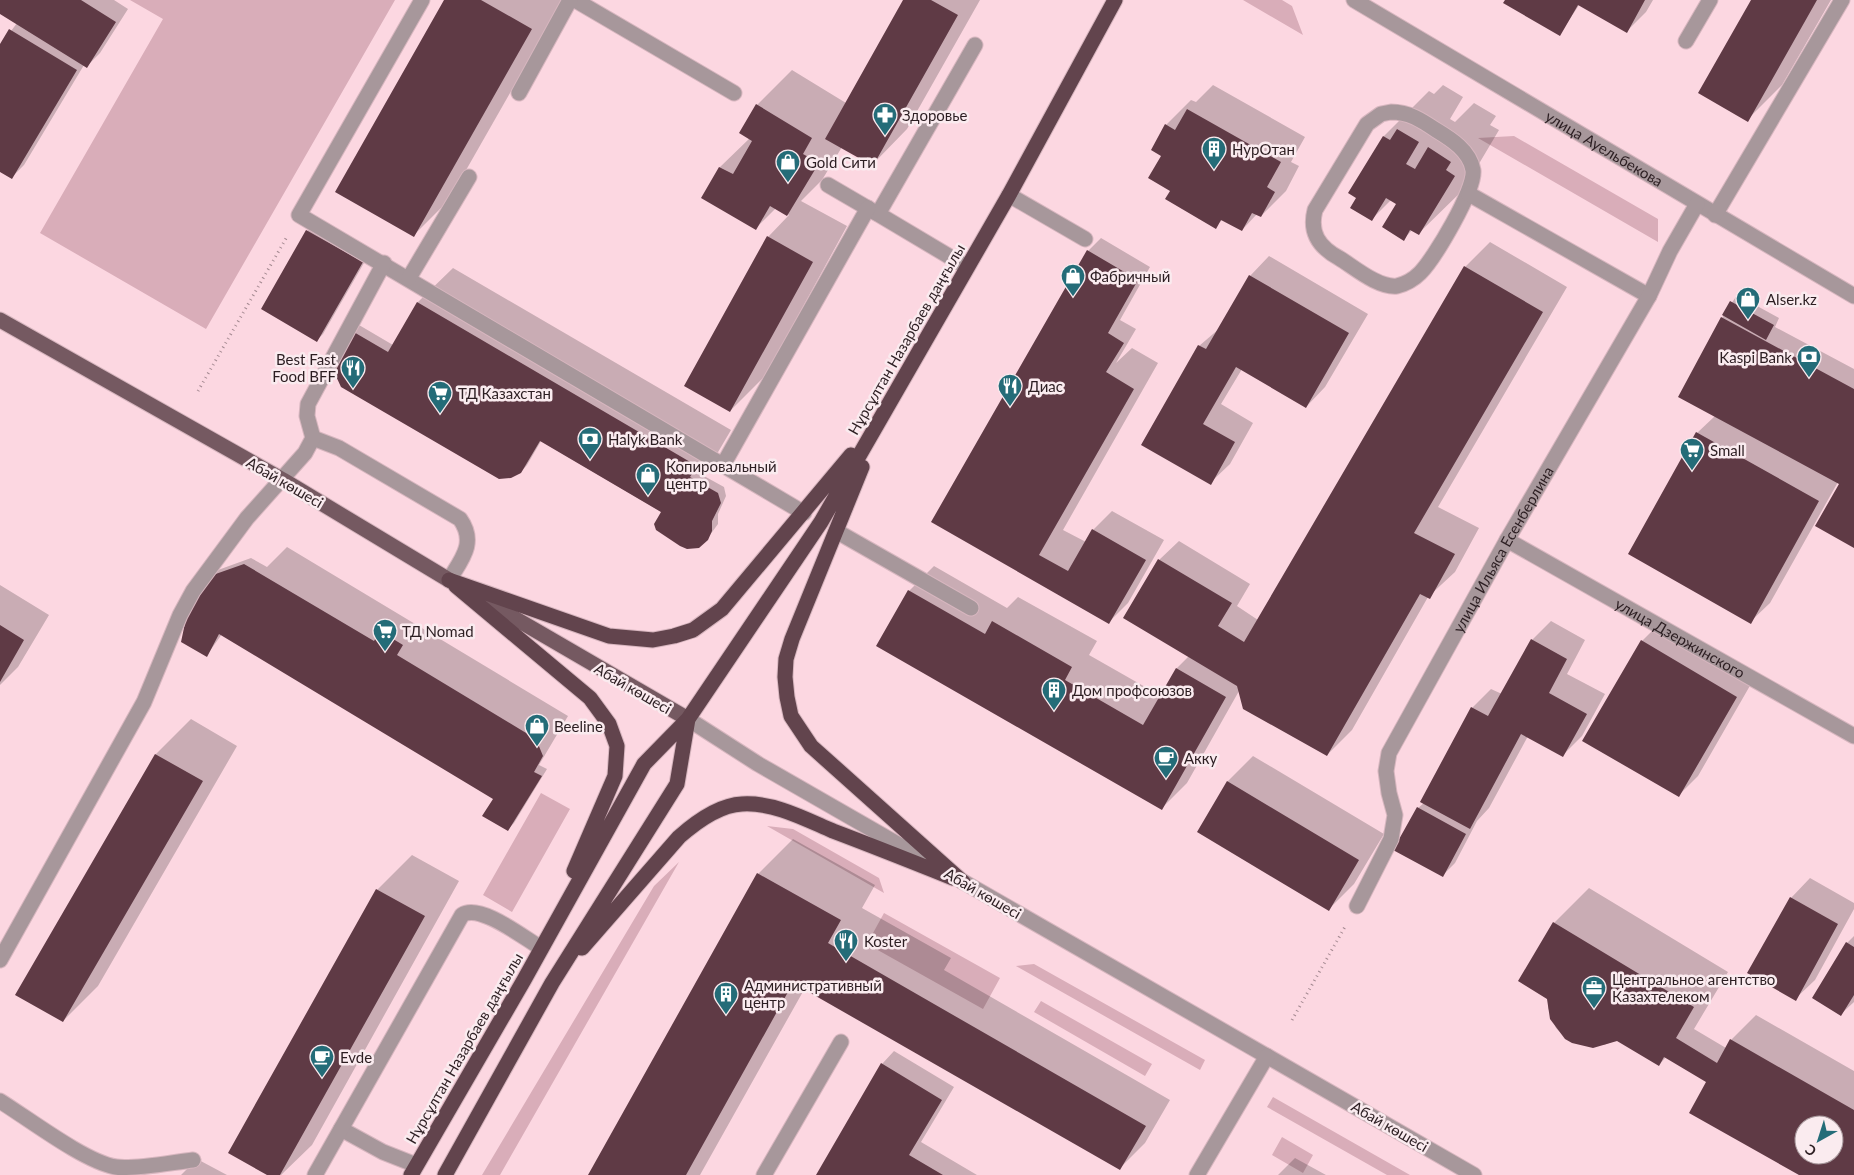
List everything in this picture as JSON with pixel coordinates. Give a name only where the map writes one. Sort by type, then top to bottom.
[{"type":"highway","name":"Нұрсұлтан Назарбаев даңғылы","points":[[688,719],[709,685],[821,522],[1009,195],[1115,0]]},
{"type":"highway","points":[[449,580],[609,636],[653,640],[693,630],[722,609],[881,419]]},
{"type":"highway","points":[[881,419],[792,639],[786,659],[785,677],[791,716],[811,746],[963,882]]},
{"type":"highway","points":[[449,580],[590,698],[606,719],[614,736],[618,759],[615,776],[541,948]]},
{"type":"highway","points":[[541,948],[644,764],[688,719]]},
{"type":"highway","points":[[444,1175],[552,983],[677,784],[688,719]]},
{"type":"highway","points":[[552,983],[679,837],[695,823],[727,807],[742,804],[774,807],[963,882]]},
{"type":"highway","name":"Нұрсұлтан Назарбаев даңғылы","points":[[413,1170],[541,948]]},
{"type":"main road","name":"Абай көшесі","points":[[0,320],[283,480],[449,580],[688,719]]},
{"type":"street","points":[[422,0],[299,215],[384,263],[804,513]]},
{"type":"street","points":[[519,92],[570,0]]},
{"type":"street","points":[[575,0],[734,93]]},
{"type":"street","name":"улица Ауельбекова","points":[[1354,0],[1854,296]]},
{"type":"street","points":[[1686,42],[1710,0]]},
{"type":"street","points":[[1715,214],[1842,0]]},
{"type":"street","points":[[723,465],[873,211],[974,45]]},
{"type":"street","points":[[1403,112],[1413,115],[1452,139],[1471,160],[1474,172],[1469,194],[1427,265],[1410,281],[1396,286],[1380,283],[1330,253],[1321,246],[1314,234],[1312,221],[1316,210],[1367,124],[1381,114],[1403,112]]},
{"type":"street","points":[[409,278],[469,177]]},
{"type":"street","points":[[828,185],[967,267]]},
{"type":"street","points":[[1469,194],[1649,296]]},
{"type":"street","points":[[1009,195],[1086,239]]},
{"type":"street","name":"улица Ильяса Есенберлина","points":[[1357,906],[1391,839],[1396,815],[1389,793],[1386,771],[1389,753],[1507,540],[1649,296],[1670,251],[1697,204]]},
{"type":"street","points":[[0,960],[144,702],[180,615],[193,591],[247,518],[283,480],[305,453],[314,438],[307,416],[308,404],[384,263]]},
{"type":"street","points":[[314,438],[339,448],[460,519],[464,525],[468,550],[449,580]]},
{"type":"street","points":[[836,531],[971,608]]},
{"type":"street","name":"улица Дзержинского","points":[[1507,540],[1854,736]]},
{"type":"street","name":"Абай көшесі","points":[[688,719],[758,764],[1474,1175]]},
{"type":"street","points":[[315,1175],[462,915],[466,912],[480,912],[541,948]]},
{"type":"street","points":[[764,1175],[841,1042]]},
{"type":"street","points":[[1197,1175],[1267,1056]]},
{"type":"street","points":[[0,1100],[85,1155],[101,1162],[118,1167],[193,1160]]},
{"type":"street","points":[[341,1129],[413,1170]]},
{"type":"path","points":[[198,391],[299,215]]},
{"type":"path","points":[[1292,1020],[1357,906]]},
{"type":"shaded area","points":[[130,0],[395,0],[206,329],[40,233],[163,19]]},
{"type":"shaded area","points":[[1243,0],[1282,0],[1292,6],[1303,35]]},
{"type":"shaded area","points":[[1514,136],[1658,219],[1658,242],[1478,138]]},
{"type":"shaded area","points":[[541,793],[570,809],[512,912],[483,895]]},
{"type":"shaded area","points":[[767,826],[793,829],[879,878],[884,893]]},
{"type":"shaded area","points":[[679,862],[500,1175],[482,1175],[654,886]]},
{"type":"shaded area","points":[[884,913],[1000,978],[983,1009],[867,944]]},
{"type":"shaded area","points":[[1034,964],[1205,1060],[1200,1070],[1016,966]]},
{"type":"shaded area","points":[[1041,1001],[1152,1064],[1145,1076],[1034,1012]]},
{"type":"shaded area","points":[[1273,1097],[1410,1175],[1387,1175],[1267,1107]]},
{"type":"shaded area","points":[[1282,1137],[1313,1155],[1303,1173],[1272,1155]]},
{"type":"building","points":[[0,0],[81,0],[116,22],[87,68],[0,14]]},
{"type":"building","points":[[444,0],[481,0],[532,29],[414,237],[335,192]]},
{"type":"building","points":[[903,0],[931,0],[958,15],[873,166],[825,139]]},
{"type":"building","points":[[1505,0],[1645,0],[1627,33],[1578,5],[1560,36],[1503,3]]},
{"type":"building","points":[[1751,0],[1817,0],[1748,122],[1698,93]]},
{"type":"building","points":[[9,29],[77,70],[12,179],[0,172],[0,44]]},
{"type":"building","points":[[756,104],[812,138],[803,154],[819,163],[787,216],[770,206],[756,230],[701,198],[719,167],[733,174],[752,141],[739,133]]},
{"type":"building","name":"НурОтан","points":[[1187,109],[1281,162],[1267,187],[1275,192],[1261,217],[1252,213],[1242,231],[1221,220],[1216,229],[1165,199],[1170,191],[1148,178],[1161,156],[1151,150],[1165,124],[1175,130]]},
{"type":"building","points":[[1397,129],[1419,142],[1406,164],[1415,169],[1428,147],[1451,162],[1446,170],[1455,176],[1419,235],[1410,230],[1404,241],[1382,227],[1396,204],[1386,198],[1372,221],[1350,208],[1356,198],[1348,193],[1383,136],[1390,140]]},
{"type":"building","points":[[306,230],[363,262],[317,342],[261,309]]},
{"type":"building","points":[[767,236],[813,262],[730,412],[684,386]]},
{"type":"building","points":[[1087,250],[1138,280],[1108,333],[1124,343],[1106,372],[1134,389],[1039,555],[1068,571],[1092,529],[1146,560],[1109,624],[931,522]]},
{"type":"building","points":[[1464,266],[1543,312],[1414,533],[1455,554],[1430,599],[1420,594],[1327,756],[1243,709],[1237,686],[1123,618],[1158,559],[1232,603],[1218,626],[1244,642]]},
{"type":"building","points":[[1249,275],[1349,333],[1306,408],[1236,367],[1203,424],[1235,442],[1211,485],[1141,445],[1198,345],[1206,349]]},
{"type":"building","name":"Alser.kz","points":[[1730,301],[1774,325],[1766,340],[1722,315]]},
{"type":"building","points":[[417,302],[697,466],[690,477],[718,493],[721,503],[712,521],[712,531],[708,540],[699,548],[687,549],[680,546],[656,530],[654,524],[661,512],[540,441],[521,473],[511,478],[499,479],[341,387],[335,374],[334,362],[352,331],[388,352]]},
{"type":"building","points":[[1721,317],[1854,389],[1854,548],[1815,526],[1839,484],[1678,397]]},
{"type":"building","points":[[1696,432],[1819,501],[1751,624],[1628,554]]},
{"type":"building","points":[[244,564],[374,641],[380,631],[403,645],[397,655],[536,739],[543,756],[534,772],[542,776],[508,831],[482,816],[493,799],[219,634],[207,657],[181,642],[188,609],[210,576]]},
{"type":"building","name":"Дом профсоюзов","points":[[908,590],[985,634],[992,621],[1072,667],[1065,680],[1143,725],[1176,668],[1226,697],[1162,810],[876,646]]},
{"type":"building","points":[[0,625],[24,640],[0,682]]},
{"type":"building","points":[[1531,639],[1567,659],[1549,693],[1587,714],[1563,757],[1521,734],[1470,829],[1420,802],[1471,707],[1488,716]]},
{"type":"building","points":[[1641,640],[1737,697],[1679,797],[1582,741]]},
{"type":"building","points":[[155,754],[203,781],[63,1022],[15,995]]},
{"type":"building","points":[[1227,781],[1359,860],[1329,911],[1197,832]]},
{"type":"building","points":[[1417,807],[1466,834],[1443,877],[1393,850]]},
{"type":"building","name":"Административный центр","points":[[757,873],[841,920],[828,943],[1146,1126],[1120,1170],[793,983],[686,1175],[588,1175]]},
{"type":"building","points":[[376,889],[425,916],[280,1175],[267,1175],[228,1153]]},
{"type":"building","points":[[1790,897],[1838,924],[1796,1001],[1747,973]]},
{"type":"building","points":[[1553,922],[1694,1007],[1676,1038],[1717,1063],[1730,1039],[1854,1110],[1854,1175],[1799,1175],[1689,1113],[1706,1082],[1664,1057],[1659,1066],[1617,1041],[1593,1048],[1572,1043],[1565,1039],[1550,1019],[1547,999],[1518,981]]},
{"type":"building","points":[[1846,942],[1854,947],[1854,995],[1841,1016],[1812,998]]},
{"type":"building","points":[[881,1063],[942,1100],[909,1155],[943,1175],[816,1175]]},
{"type":"place","name":"Здоровье","points":[[885,136]]},
{"type":"place","name":"НурОтан","points":[[1214,170]]},
{"type":"place","name":"Gold Сити","points":[[788,183]]},
{"type":"place","name":"Фабричный","points":[[1073,297]]},
{"type":"place","name":"Alser.kz","points":[[1748,320]]},
{"type":"place","name":"Kaspi Bank","points":[[1809,378]]},
{"type":"place","name":"Best Fast Food BFF","points":[[353,389]]},
{"type":"place","name":"Диас","points":[[1010,407]]},
{"type":"place","name":"ТД Казахстан","points":[[440,414]]},
{"type":"place","name":"Halyk Bank","points":[[590,460]]},
{"type":"place","name":"Small","points":[[1692,471]]},
{"type":"place","name":"Копировальный центр","points":[[648,496]]},
{"type":"place","name":"ТД Nomad","points":[[385,652]]},
{"type":"place","name":"Дом профсоюзов","points":[[1054,711]]},
{"type":"place","name":"Beeline","points":[[537,747]]},
{"type":"place","name":"Акку","points":[[1166,779]]},
{"type":"place","name":"Koster","points":[[846,962]]},
{"type":"place","name":"Центральное агентство Казахтелеком","points":[[1594,1009]]},
{"type":"place","name":"Административный центр","points":[[726,1015]]},
{"type":"place","name":"Evde","points":[[322,1078]]}]
